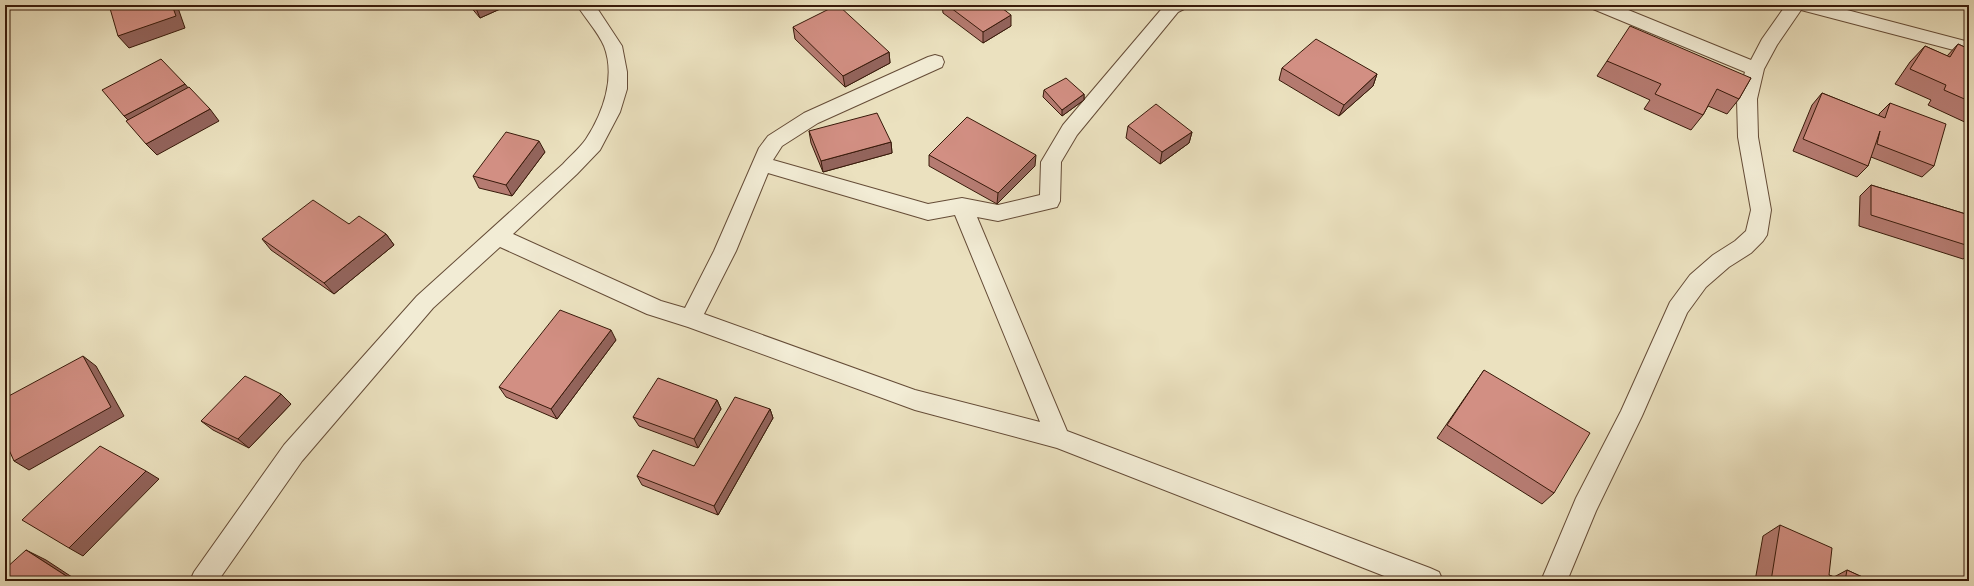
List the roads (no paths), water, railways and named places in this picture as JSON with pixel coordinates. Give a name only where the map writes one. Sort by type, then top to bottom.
[{"type":"street","points":[[203,581],[293,453],[425,302],[570,169],[593,145],[610,112],[617,89],[618,72],[613,46],[586,5]]},
{"type":"street","points":[[762,164],[928,212],[962,206],[998,213],[1050,201],[1051,162],[1070,130],[1172,8],[1178,5]]},
{"type":"street","points":[[1599,5],[1755,69]]},
{"type":"street","points":[[1554,581],[1585,506],[1630,416],[1678,308],[1698,281],[1721,261],[1743,247],[1756,235],[1761,210],[1748,137],[1747,99],[1755,69],[1769,43],[1795,5]]},
{"type":"street","points":[[1806,5],[1969,48]]},
{"type":"street","points":[[691,319],[725,251],[766,153],[776,141],[811,118],[935,62]]},
{"type":"street","points":[[962,206],[1058,438]]},
{"type":"street","points":[[497,236],[655,308],[691,319],[914,400],[1058,438],[1430,581]]}]
